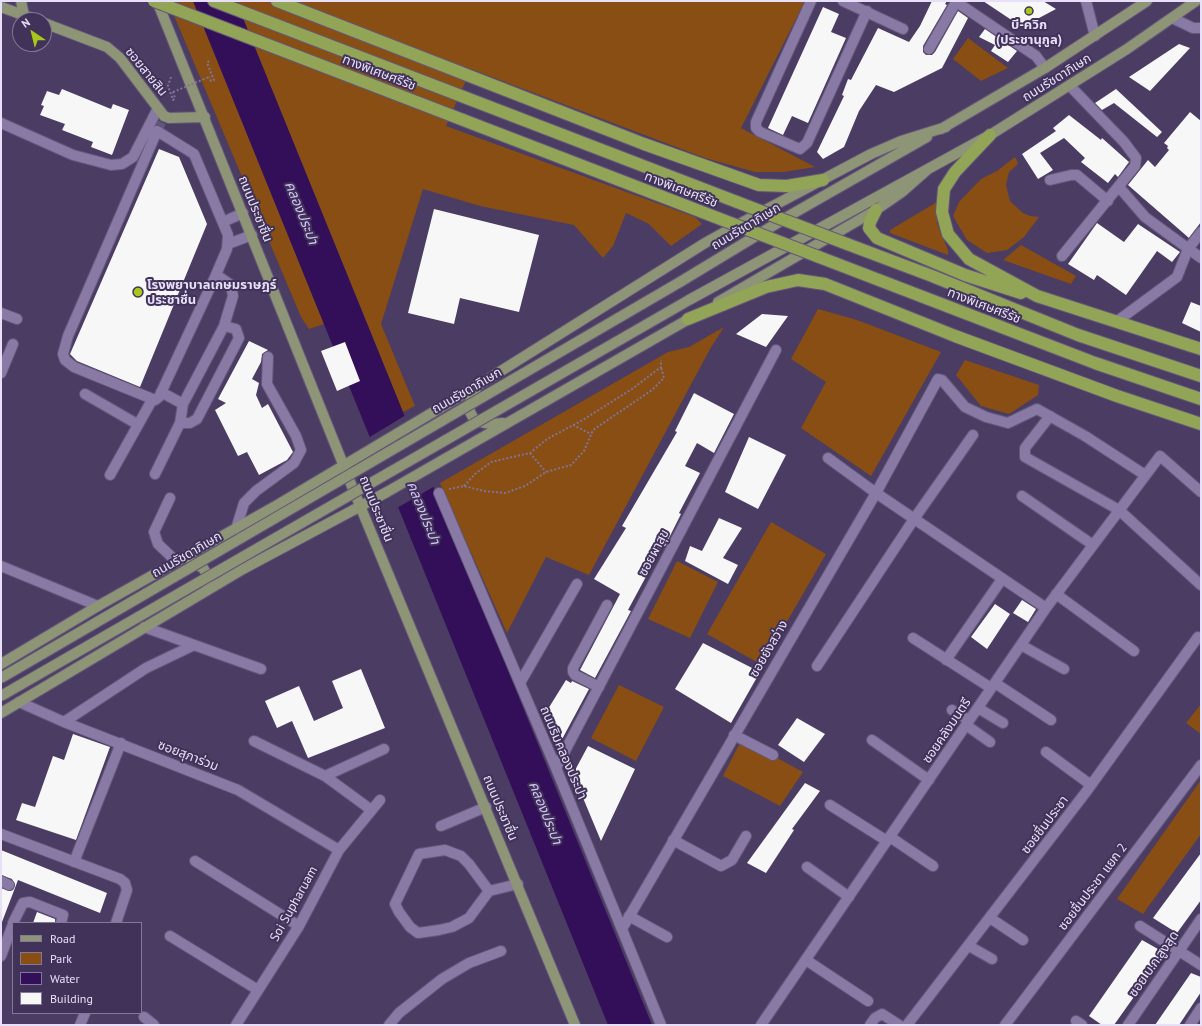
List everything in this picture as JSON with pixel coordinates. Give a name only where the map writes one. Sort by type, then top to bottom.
[{"type":"highway","name":"ทางพิเศษศรีรัช","points":[[154,1],[1016,334],[1201,399]]},
{"type":"highway","name":"ทางพิเศษศรีรัช","points":[[214,1],[926,273],[1078,335],[1201,376]]},
{"type":"highway","points":[[277,1],[644,144],[759,185],[787,186],[823,180]]},
{"type":"highway","points":[[990,135],[955,172],[944,190],[942,212],[948,234],[969,259],[1037,296]]},
{"type":"highway","points":[[876,210],[870,222],[870,228],[877,238],[964,275],[1014,291],[1037,296],[1201,349]]},
{"type":"highway","points":[[688,319],[766,287],[798,280],[825,284],[955,336],[1117,396],[1201,424]]},
{"type":"main road","points":[[21,1],[23,12]]},
{"type":"main road","name":"ถนนประชาชื่น","points":[[157,1],[360,505],[575,1025]]},
{"type":"main road","name":"ถนนรัชดาภิเษก","points":[[1,678],[680,282],[794,213],[946,127],[1045,68],[1147,1]]},
{"type":"main road","name":"ถนนรัชดาภิเษก","points":[[1,696],[689,300],[990,135],[1070,86],[1196,1]]},
{"type":"main road","points":[[1,7],[14,12]]},
{"type":"main road","name":"ซอยสายสิน","points":[[52,26],[108,47],[120,58],[164,116],[169,118],[205,117]]},
{"type":"main road","name":"ถนนรัชดาภิเษก","points":[[1,664],[98,606],[236,529],[345,465],[477,386],[705,243],[871,154],[901,141],[946,127]]},
{"type":"main road","name":"ถนนรัชดาภิเษก","points":[[1,713],[195,597],[360,505],[387,492],[876,210],[902,192],[927,170]]},
{"type":"main road","points":[[477,386],[469,404],[470,412],[475,421],[491,424],[505,423]]},
{"type":"main road","points":[[178,562],[194,562],[203,568],[208,576],[208,585],[195,597]]},
{"type":"street","points":[[811,1],[756,122],[756,128],[760,132],[800,149],[807,143],[866,11]]},
{"type":"street","points":[[843,1],[903,29]]},
{"type":"street","points":[[929,49],[955,1],[1036,56],[1045,68]]},
{"type":"street","points":[[1086,1],[1095,36]]},
{"type":"street","points":[[1172,18],[1193,28],[1201,28]]},
{"type":"street","points":[[1062,256],[1135,166],[1136,158],[1124,142],[1070,86]]},
{"type":"street","points":[[1,123],[73,155],[111,165],[122,164],[133,157],[158,108]]},
{"type":"street","points":[[110,475],[137,424],[145,414],[152,400],[159,397],[215,277],[228,244],[228,235],[194,154],[157,132],[68,336],[63,354],[65,360],[74,367],[152,400]]},
{"type":"street","points":[[1050,180],[1076,175],[1108,201]]},
{"type":"street","points":[[1119,187],[1145,217],[1201,258]]},
{"type":"street","points":[[223,222],[243,213]]},
{"type":"street","points":[[1116,322],[1177,277],[1188,249],[1201,232]]},
{"type":"street","points":[[228,244],[252,235]]},
{"type":"street","points":[[155,474],[180,423],[183,404],[224,326],[232,296],[232,290],[226,281],[215,277]]},
{"type":"street","points":[[1,313],[17,319]]},
{"type":"street","points":[[180,423],[190,423],[197,419],[239,338],[236,329],[224,326]]},
{"type":"street","points":[[1,373],[13,344]]},
{"type":"street","name":"ซอยผาสุข","points":[[556,768],[776,350]]},
{"type":"street","points":[[236,529],[244,503],[256,491],[294,463],[301,450],[296,436],[267,384],[268,357]]},
{"type":"street","name":"ซอยยังสว่าง","points":[[622,929],[876,493],[938,379],[942,380],[965,407],[986,417],[1008,423],[1037,409],[1050,416]]},
{"type":"street","points":[[161,392],[183,404]]},
{"type":"street","points":[[85,394],[137,424]]},
{"type":"street","points":[[1145,475],[1086,436],[1050,416],[1025,448],[1025,456],[1119,510],[1201,585]]},
{"type":"street","points":[[817,666],[914,519],[973,435]]},
{"type":"street","name":"ซอยคลังมนตรี","points":[[761,1025],[1046,608],[1160,456],[1201,492]]},
{"type":"street","points":[[828,458],[876,493],[1046,608]]},
{"type":"street","name":"ถนนริมคลองประปา","points":[[439,493],[556,768],[660,1025]]},
{"type":"street","points":[[1022,496],[1093,545]]},
{"type":"street","points":[[170,498],[154,532],[158,544],[178,562]]},
{"type":"street","points":[[1,566],[98,606]]},
{"type":"street","points":[[946,660],[1002,579]]},
{"type":"street","points":[[520,683],[576,584]]},
{"type":"street","points":[[1056,594],[1134,651]]},
{"type":"street","points":[[599,687],[575,675],[573,668],[607,605]]},
{"type":"street","points":[[144,627],[261,669]]},
{"type":"street","name":"ซอยชื่นประชา","points":[[907,1025],[1091,785],[1198,637]]},
{"type":"street","points":[[913,638],[946,660],[993,685],[1051,720]]},
{"type":"street","points":[[64,722],[146,668],[194,645]]},
{"type":"street","points":[[1021,645],[1064,669]]},
{"type":"street","name":"ซอยสุภาร่วม","points":[[19,702],[64,722],[238,790],[339,850]]},
{"type":"street","points":[[978,708],[1003,723]]},
{"type":"street","points":[[952,710],[990,742]]},
{"type":"street","points":[[734,735],[773,755]]},
{"type":"street","points":[[872,740],[929,780]]},
{"type":"street","points":[[254,741],[325,776],[370,810]]},
{"type":"street","points":[[74,862],[121,743]]},
{"type":"street","points":[[325,776],[384,749]]},
{"type":"street","points":[[1046,752],[1091,785]]},
{"type":"street","name":"ซอยชื่นประชา แยก 2","points":[[1005,1025],[1201,766]]},
{"type":"street","name":"Soi Supharuam","points":[[236,1025],[299,926],[339,850],[370,810],[380,800]]},
{"type":"street","points":[[830,805],[933,866]]},
{"type":"street","points":[[440,826],[486,807]]},
{"type":"street","points":[[1,834],[120,879],[125,883],[127,890],[116,922]]},
{"type":"street","points":[[673,840],[721,866],[732,860],[746,836]]},
{"type":"street","points":[[489,891],[469,864],[461,856],[445,850],[419,854],[395,904],[410,927],[418,932],[439,930],[452,927],[470,918],[489,891],[518,884]]},
{"type":"street","points":[[195,861],[299,926]]},
{"type":"street","points":[[807,868],[849,897]]},
{"type":"street","points":[[14,922],[23,903],[30,902],[63,915],[61,922]]},
{"type":"street","points":[[629,916],[667,937]]},
{"type":"street","points":[[990,918],[1023,940]]},
{"type":"street","name":"ซอย บ.ก.สูงสุด","points":[[1128,1025],[1201,919]]},
{"type":"street","points":[[1140,926],[1201,965]]},
{"type":"street","points":[[1,956],[12,927]]},
{"type":"street","points":[[170,936],[258,990]]},
{"type":"street","points":[[969,946],[992,959]]},
{"type":"street","points":[[389,1025],[399,1014],[442,978],[469,963],[501,951]]},
{"type":"street","points":[[806,960],[868,1001]]},
{"type":"street","points":[[1190,1025],[1201,1008]]},
{"type":"street","points":[[80,1025],[85,1014]]},
{"type":"street","points":[[870,1025],[875,1018],[882,1014],[898,1025]]},
{"type":"street","points":[[144,1017],[154,1025]]},
{"type":"path","points":[[171,77],[168,86],[173,100],[175,98],[173,92],[209,77],[211,81],[214,80],[207,63],[209,61]]},
{"type":"path","points":[[439,493],[452,488],[464,486],[484,491],[505,493],[525,486],[546,472],[571,465],[584,451],[593,430],[652,390],[664,378],[661,360]]},
{"type":"path","points":[[464,486],[475,474],[491,462],[530,453],[547,439],[632,389],[661,367]]},
{"type":"path","points":[[573,425],[591,434]]},
{"type":"path","points":[[530,453],[546,472]]},
{"type":"green space","points":[[168,1],[193,1],[324,324],[309,329],[301,317]]},
{"type":"green space","points":[[236,1],[805,1],[741,128],[815,167],[783,172],[755,172],[705,158],[471,69],[446,126],[695,217],[702,224],[671,246],[649,224],[626,213],[613,246],[603,258],[574,225],[480,206],[423,189],[381,324],[415,406],[403,412]]},
{"type":"green space","points":[[968,38],[1008,68],[981,81],[953,59]]},
{"type":"green space","points":[[1015,157],[1018,163],[1009,172],[1006,185],[1010,201],[1023,213],[1030,216],[1039,217],[1024,237],[1007,250],[987,253],[967,240],[953,216],[959,202],[981,179],[997,171]]},
{"type":"green space","points":[[937,202],[937,223],[948,250],[948,255],[890,233],[890,230]]},
{"type":"green space","points":[[1021,245],[1076,276],[1071,284],[1003,260]]},
{"type":"green space","points":[[818,309],[857,320],[941,352],[871,476],[801,428],[826,382],[791,359]]},
{"type":"green space","points":[[724,327],[710,349],[589,575],[546,557],[507,633],[440,483],[668,352],[689,347]]},
{"type":"green space","points":[[965,360],[1039,385],[1038,395],[1009,414],[981,406],[956,375]]},
{"type":"green space","points":[[771,522],[826,554],[762,665],[707,634]]},
{"type":"green space","points":[[677,561],[718,582],[690,638],[648,619]]},
{"type":"green space","points":[[619,685],[664,707],[636,761],[591,738]]},
{"type":"green space","points":[[1201,704],[1201,734],[1186,723]]},
{"type":"green space","points":[[742,739],[803,772],[780,806],[723,776]]},
{"type":"green space","points":[[1201,780],[1201,834],[1143,914],[1117,899]]},
{"type":"water","name":"คลองประปา","points":[[193,1],[236,1],[652,1025],[608,1025]]},
{"type":"pier","points":[[406,415],[435,486],[397,508],[368,438]]},
{"type":"building","points":[[932,1],[947,1],[945,4],[947,5],[923,46],[923,52],[926,55],[932,55],[935,52],[958,11],[968,18],[942,68],[894,92],[876,85],[859,111],[844,147],[823,159],[817,152],[844,96],[842,95],[848,79],[851,80],[878,28],[909,42],[920,26]]},
{"type":"building","points":[[983,1],[1043,1],[1056,9],[1022,27]]},
{"type":"building","points":[[823,7],[839,14],[831,32],[846,38],[808,123],[792,116],[783,135],[768,128]]},
{"type":"building","points":[[985,29],[1017,51],[1008,62],[991,51],[995,45],[979,37]]},
{"type":"building","points":[[1179,44],[1190,48],[1150,91],[1129,77]]},
{"type":"building","points":[[62,89],[111,109],[113,104],[129,110],[112,155],[91,147],[93,142],[62,130],[65,124],[40,115],[44,106],[41,105],[47,91],[59,95]]},
{"type":"building","points":[[1116,89],[1162,132],[1157,137],[1114,103],[1102,110],[1095,103]]},
{"type":"building","points":[[1190,112],[1201,121],[1201,222],[1189,238],[1128,185],[1148,160],[1155,167],[1169,150],[1167,148],[1168,146],[1164,143]]},
{"type":"building","points":[[1069,115],[1101,140],[1102,138],[1129,162],[1118,177],[1115,174],[1108,183],[1081,162],[1085,158],[1064,138],[1040,153],[1053,170],[1038,179],[1022,154],[1056,131],[1053,128]]},
{"type":"building","name":"โรงพยาบาลเกษมราษฎร์ ประชาชื่น","points":[[159,149],[179,157],[207,224],[140,387],[77,361],[70,354]]},
{"type":"building","points":[[434,209],[539,235],[519,312],[460,298],[454,324],[408,313]]},
{"type":"building","points":[[1097,223],[1124,242],[1138,224],[1180,252],[1172,262],[1157,251],[1126,295],[1097,275],[1094,280],[1068,264]]},
{"type":"building","points":[[1191,302],[1201,306],[1201,332],[1182,323]]},
{"type":"building","points":[[762,314],[788,316],[766,347],[736,334]]},
{"type":"building","points":[[249,341],[268,350],[262,354],[261,362],[252,379],[259,383],[256,395],[262,408],[268,404],[293,452],[287,460],[259,475],[247,452],[238,456],[215,410],[226,403],[218,399]]},
{"type":"building","points":[[345,342],[360,381],[337,391],[321,351]]},
{"type":"building","points":[[694,393],[734,414],[714,453],[697,443],[685,466],[700,473],[679,513],[681,514],[665,546],[663,545],[628,610],[631,611],[595,678],[580,670],[620,594],[594,579],[626,528],[622,526],[677,432],[675,431]]},
{"type":"building","points":[[749,437],[786,455],[758,509],[725,492]]},
{"type":"building","points":[[719,518],[742,528],[723,558],[738,565],[728,584],[685,561],[690,546],[702,551]]},
{"type":"building","points":[[1022,600],[1036,609],[1028,622],[1013,613]]},
{"type":"building","points":[[995,604],[1010,614],[987,649],[971,637]]},
{"type":"building","points":[[703,643],[760,672],[731,723],[675,689]]},
{"type":"building","points":[[361,669],[385,728],[308,758],[292,721],[277,728],[265,701],[299,686],[314,721],[343,708],[332,681]]},
{"type":"building","points":[[566,680],[571,683],[572,681],[589,689],[560,743],[548,709]]},
{"type":"building","points":[[797,718],[825,734],[804,762],[778,745]]},
{"type":"building","points":[[73,734],[110,747],[76,840],[16,820],[22,803],[35,807],[53,756],[64,760]]},
{"type":"building","points":[[588,746],[635,769],[601,841],[573,774]]},
{"type":"building","points":[[805,783],[820,791],[792,829],[794,830],[766,873],[747,863]]},
{"type":"building","points":[[1,850],[107,893],[100,913],[18,880],[2,922],[1,888],[10,891],[13,890],[15,885],[12,879],[1,875]]},
{"type":"building","points":[[1201,853],[1201,900],[1177,933],[1153,918]]},
{"type":"building","points":[[37,912],[55,919],[55,922],[33,922]]},
{"type":"building","points":[[1142,940],[1165,953],[1114,1025],[1102,1025],[1089,1016]]},
{"type":"building","points":[[1191,973],[1201,977],[1201,992],[1179,1025],[1155,1025]]},
{"type":"tunnel","points":[[157,131],[164,116]]},
{"type":"place","name":"บี-ควิก (ประชานุกูล)","points":[[1029,11]]},
{"type":"place","name":"โรงพยาบาลเกษมราษฎร์ ประชาชื่น","points":[[138,292]]}]
